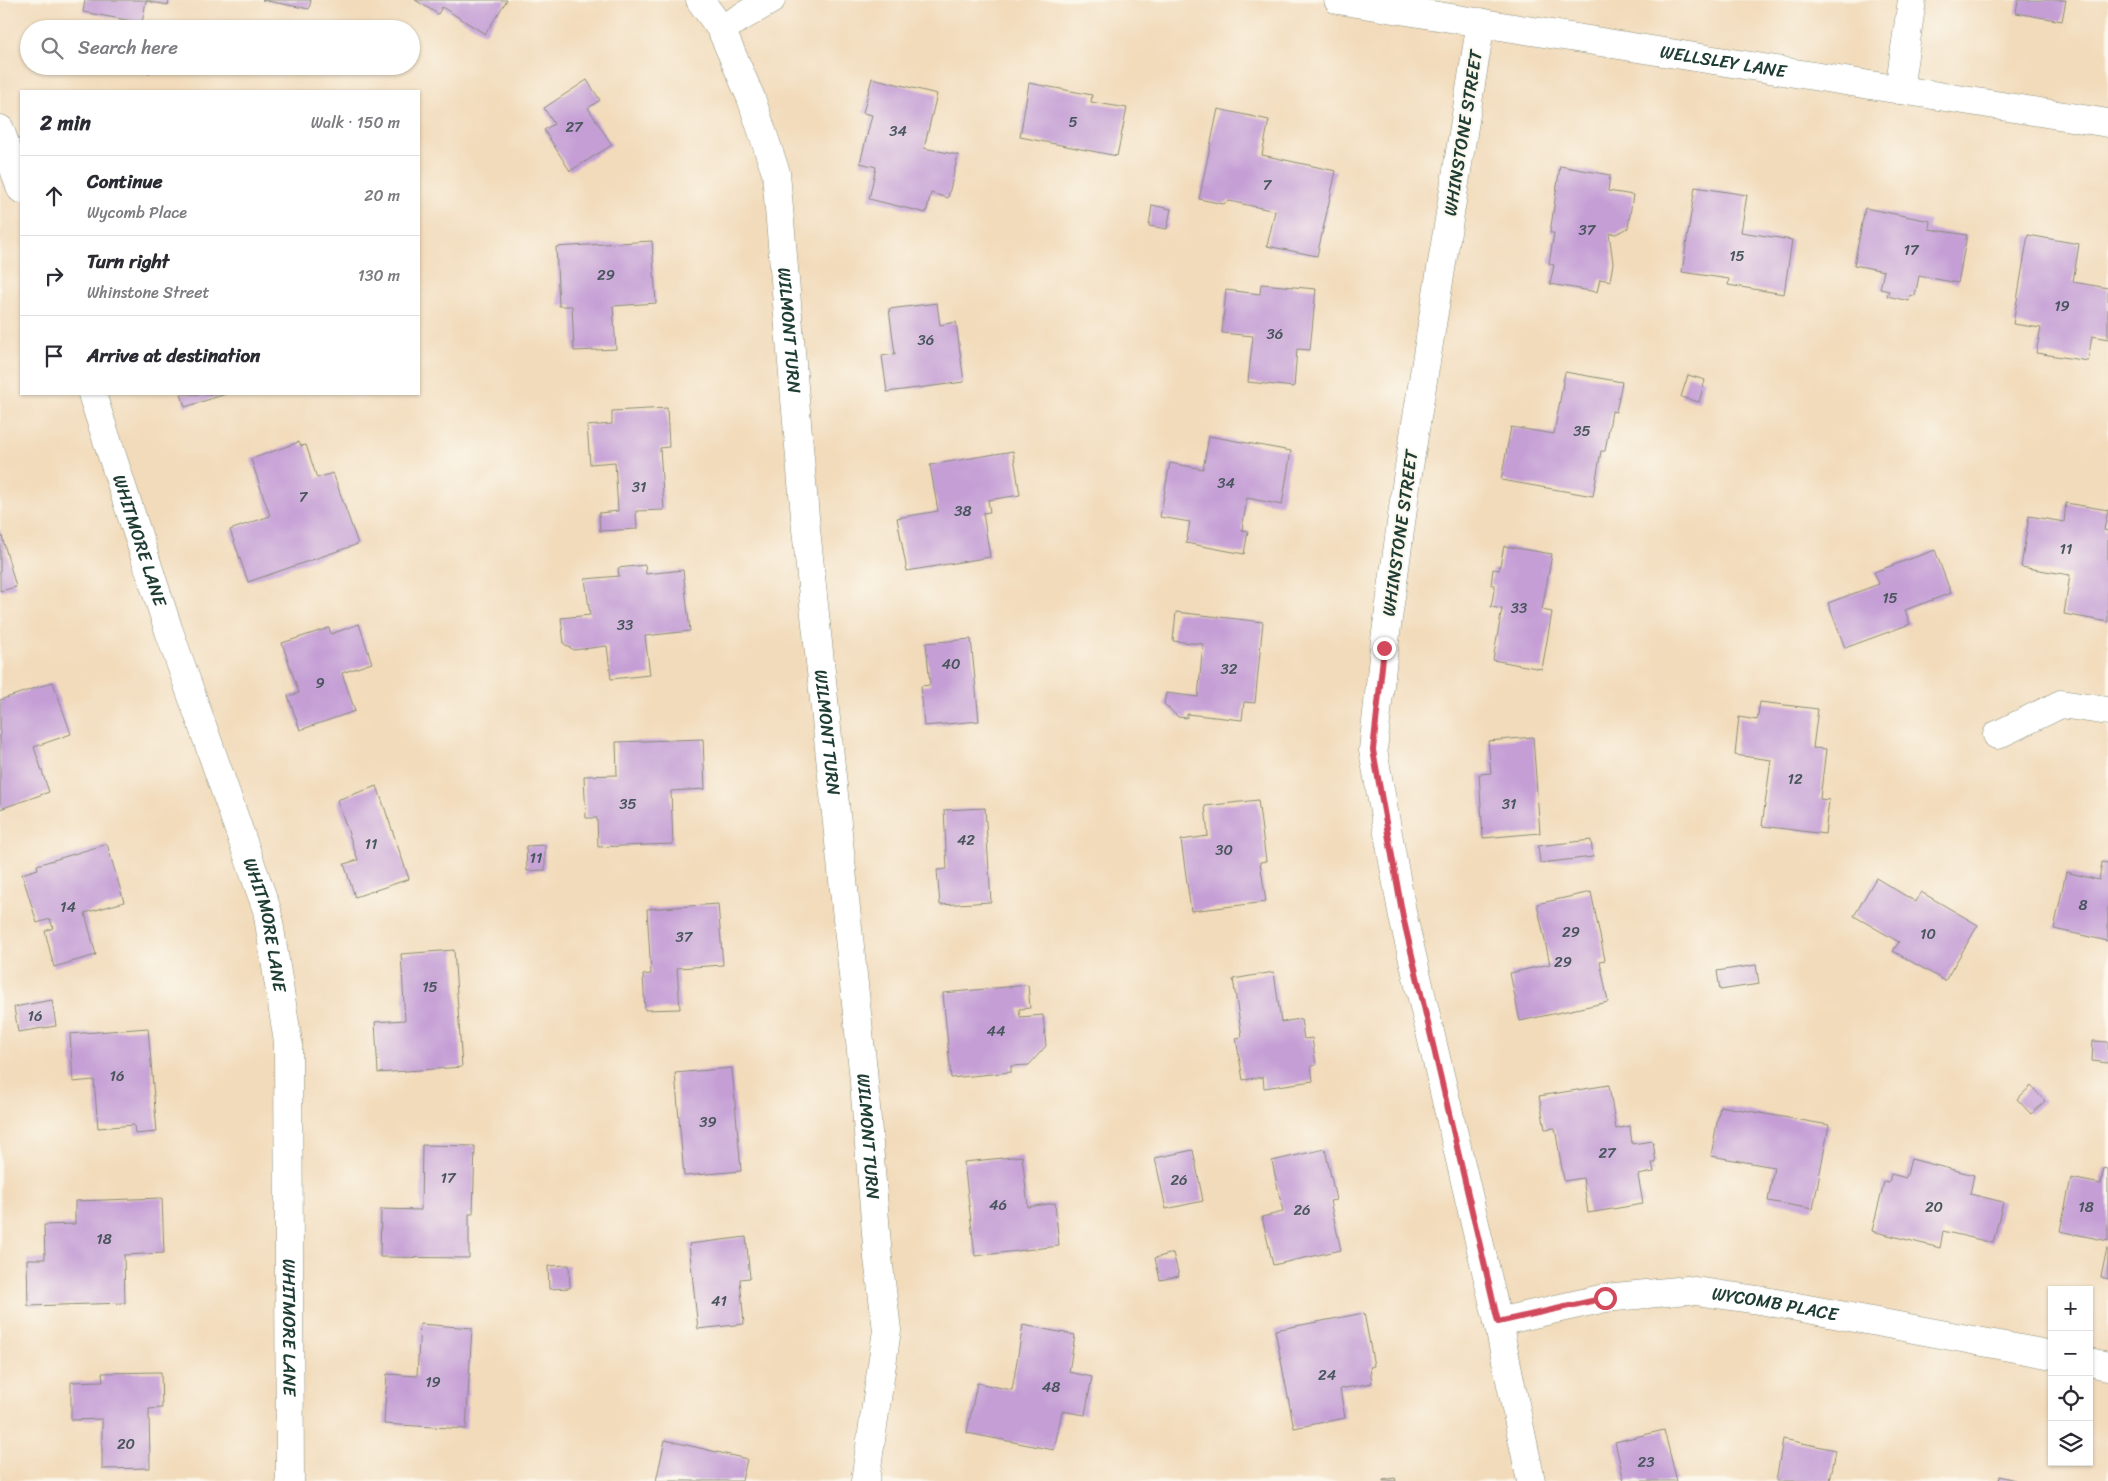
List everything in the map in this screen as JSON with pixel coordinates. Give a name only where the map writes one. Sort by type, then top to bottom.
[{"type":"street","name":"WILMONT TURN","points":[[700,0],[721,29],[751,98],[776,173],[806,529],[862,1070],[878,1258],[887,1330],[865,1481]]},
{"type":"street","points":[[721,29],[771,0]]},
{"type":"street","name":"WELLSLEY LANE","points":[[1338,0],[2108,123]]},
{"type":"street","points":[[1899,90],[1912,0]]},
{"type":"street","name":"WHINSTONE STREET","points":[[1481,22],[1407,479],[1384,648],[1373,750],[1403,917],[1498,1322],[1531,1481]]},
{"type":"street","points":[[0,129],[20,186]]},
{"type":"street","name":"WHITMORE LANE","points":[[92,395],[169,631],[267,910],[288,1042],[290,1481]]},
{"type":"street","points":[[1997,735],[2062,704],[2108,711]]},
{"type":"street","name":"WYCOMB PLACE","points":[[1498,1322],[1605,1298],[1688,1290],[1765,1301],[2048,1354]]},
{"type":"street","points":[[2093,1363],[2108,1366]]},
{"type":"building","points":[[85,0],[169,0],[168,5],[146,1],[143,20],[126,20],[83,12]]},
{"type":"building","points":[[262,0],[311,0],[309,9]]},
{"type":"building","points":[[415,0],[507,0],[485,34],[442,7],[438,14]]},
{"type":"building","points":[[2018,0],[2066,0],[2062,21],[2016,13]]},
{"type":"building","points":[[872,78],[937,94],[924,148],[958,155],[948,198],[931,193],[926,213],[869,199],[876,167],[860,163],[872,115],[863,113]]},
{"type":"building","points":[[587,80],[600,100],[588,108],[612,145],[570,171],[544,130],[554,124],[544,108]]},
{"type":"building","points":[[1029,83],[1092,95],[1091,102],[1127,108],[1117,156],[1020,137]]},
{"type":"building","points":[[1218,109],[1269,120],[1262,155],[1336,171],[1317,256],[1267,246],[1275,211],[1229,201],[1223,204],[1199,199]]},
{"type":"building","points":[[1560,166],[1610,175],[1608,191],[1633,195],[1628,228],[1616,234],[1609,233],[1613,263],[1610,281],[1600,279],[1597,292],[1550,284],[1554,265],[1549,264],[1554,233],[1550,233]]},
{"type":"building","points":[[1695,187],[1747,195],[1741,232],[1792,240],[1784,294],[1728,285],[1729,279],[1682,272]]},
{"type":"building","points":[[1152,205],[1171,209],[1167,229],[1149,226]]},
{"type":"building","points":[[1865,208],[1930,221],[1929,229],[1967,235],[1958,283],[1919,276],[1915,296],[1910,295],[1909,301],[1887,296],[1889,291],[1880,289],[1884,271],[1854,265]]},
{"type":"building","points":[[2028,235],[2079,244],[2073,282],[2108,288],[2108,339],[2092,336],[2088,361],[2036,353],[2041,328],[2013,324]]},
{"type":"building","points":[[652,241],[656,303],[613,306],[616,349],[574,351],[572,306],[559,306],[556,247]]},
{"type":"building","points":[[1261,284],[1316,289],[1310,350],[1297,349],[1294,387],[1248,382],[1253,336],[1222,333],[1226,290],[1260,294]]},
{"type":"building","points":[[937,303],[940,325],[956,322],[964,382],[887,392],[882,356],[895,354],[889,309]]},
{"type":"building","points":[[1565,372],[1622,382],[1616,412],[1612,411],[1605,451],[1601,451],[1593,496],[1501,480],[1511,427],[1554,434]]},
{"type":"building","points":[[1688,375],[1705,380],[1699,402],[1681,397]]},
{"type":"building","points":[[181,395],[223,395],[185,407]]},
{"type":"building","points":[[667,408],[669,447],[660,448],[664,510],[636,511],[637,529],[600,531],[599,513],[618,511],[615,462],[590,464],[587,426],[612,424],[612,411]]},
{"type":"building","points":[[1209,436],[1291,451],[1282,505],[1247,498],[1242,530],[1248,531],[1244,554],[1186,543],[1190,522],[1160,517],[1170,463],[1203,469]]},
{"type":"building","points":[[299,442],[301,446],[306,445],[317,478],[333,473],[358,544],[248,582],[230,530],[270,516],[251,459]]},
{"type":"building","points":[[1013,451],[1020,495],[988,500],[990,512],[983,513],[990,557],[907,571],[897,518],[938,511],[930,465]]},
{"type":"building","points":[[2066,503],[2108,510],[2104,530],[2108,531],[2108,622],[2064,614],[2070,575],[2021,567],[2029,516],[2064,522]]},
{"type":"building","points":[[0,529],[16,587],[0,591]]},
{"type":"building","points":[[1504,546],[1552,554],[1542,610],[1552,612],[1542,669],[1493,660],[1502,609],[1491,607],[1495,585],[1491,585],[1493,569],[1499,570]]},
{"type":"building","points":[[1935,550],[1951,593],[1905,610],[1910,624],[1845,648],[1828,603],[1879,584],[1874,572]]},
{"type":"building","points":[[645,565],[646,574],[683,570],[690,631],[645,636],[650,675],[611,679],[607,646],[574,650],[564,644],[561,618],[590,615],[585,579],[619,576],[618,568]]},
{"type":"building","points":[[1176,612],[1263,622],[1255,703],[1244,702],[1242,720],[1187,714],[1187,718],[1178,717],[1164,704],[1166,693],[1198,697],[1203,644],[1173,641]]},
{"type":"building","points":[[359,624],[372,663],[342,673],[355,711],[300,730],[288,696],[299,693],[282,643],[329,628],[331,634]]},
{"type":"building","points":[[971,639],[979,721],[924,726],[921,686],[930,685],[926,643]]},
{"type":"building","points":[[53,682],[71,734],[34,747],[49,792],[0,809],[0,700]]},
{"type":"building","points":[[1760,702],[1818,709],[1813,748],[1826,749],[1820,799],[1829,800],[1825,834],[1762,826],[1771,760],[1735,755],[1739,717],[1757,720]]},
{"type":"building","points":[[1533,737],[1540,833],[1483,838],[1479,774],[1491,773],[1488,741]]},
{"type":"building","points":[[703,739],[705,789],[671,791],[673,844],[598,847],[597,818],[586,818],[584,776],[617,775],[616,742]]},
{"type":"building","points":[[377,786],[409,879],[355,897],[344,864],[358,860],[337,800]]},
{"type":"building","points":[[1258,800],[1266,861],[1260,862],[1266,902],[1191,911],[1181,840],[1208,836],[1205,806]]},
{"type":"building","points":[[985,808],[991,902],[940,905],[937,870],[947,869],[944,810]]},
{"type":"building","points":[[1591,840],[1593,857],[1540,863],[1538,846]]},
{"type":"building","points":[[107,844],[124,902],[85,913],[96,955],[54,967],[45,931],[53,928],[50,919],[37,923],[22,874],[38,869],[37,865]]},
{"type":"building","points":[[545,845],[545,870],[527,871],[526,846]]},
{"type":"building","points":[[2102,862],[2108,863],[2108,941],[2054,929],[2066,872],[2099,880]]},
{"type":"building","points":[[1876,878],[1916,902],[1921,892],[1978,925],[1945,981],[1893,951],[1899,942],[1854,916]]},
{"type":"building","points":[[1591,892],[1605,960],[1600,961],[1608,1002],[1520,1021],[1510,973],[1550,964],[1537,904]]},
{"type":"building","points":[[718,904],[723,965],[677,968],[680,1009],[645,1010],[643,975],[651,974],[647,909]]},
{"type":"building","points":[[454,950],[462,1067],[378,1073],[375,1022],[405,1020],[401,954]]},
{"type":"building","points":[[1756,965],[1759,984],[1720,990],[1717,971]]},
{"type":"building","points":[[1274,972],[1281,1022],[1301,1019],[1304,1039],[1312,1038],[1316,1065],[1311,1066],[1313,1081],[1264,1088],[1263,1077],[1243,1080],[1236,1038],[1242,1037],[1233,979]]},
{"type":"building","points":[[1028,985],[1030,1008],[1019,1009],[1020,1017],[1043,1015],[1046,1046],[1029,1065],[1011,1066],[1011,1072],[951,1078],[943,993]]},
{"type":"building","points":[[52,1000],[56,1026],[18,1032],[14,1007]]},
{"type":"building","points":[[148,1028],[157,1132],[135,1134],[134,1125],[98,1128],[94,1080],[73,1082],[70,1034]]},
{"type":"building","points":[[2093,1041],[2108,1042],[2108,1063],[2092,1061]]},
{"type":"building","points":[[732,1068],[741,1171],[684,1176],[675,1073]]},
{"type":"building","points":[[1609,1085],[1616,1129],[1630,1126],[1632,1144],[1653,1141],[1656,1163],[1652,1163],[1654,1172],[1638,1175],[1643,1204],[1588,1213],[1583,1178],[1564,1181],[1555,1128],[1545,1129],[1539,1096]]},
{"type":"building","points":[[2031,1086],[2045,1101],[2031,1114],[2017,1099]]},
{"type":"building","points":[[1720,1106],[1829,1125],[1813,1209],[1768,1201],[1774,1167],[1711,1156]]},
{"type":"building","points":[[422,1145],[475,1146],[473,1214],[469,1214],[469,1258],[380,1257],[381,1209],[421,1210]]},
{"type":"building","points":[[1325,1149],[1336,1200],[1330,1201],[1341,1250],[1273,1265],[1262,1217],[1283,1212],[1272,1161]]},
{"type":"building","points":[[1193,1150],[1203,1201],[1166,1209],[1155,1158]]},
{"type":"building","points":[[1022,1156],[1028,1207],[1055,1203],[1059,1246],[975,1256],[964,1162]]},
{"type":"building","points":[[1911,1159],[1974,1175],[1970,1194],[2003,1202],[1993,1243],[1943,1231],[1940,1248],[1872,1231],[1884,1182],[1889,1183],[1891,1174],[1906,1178]]},
{"type":"building","points":[[2104,1168],[2108,1169],[2108,1241],[2060,1231],[2071,1178],[2101,1184]]},
{"type":"building","points":[[162,1198],[164,1253],[124,1255],[125,1303],[28,1306],[27,1259],[45,1259],[44,1225],[75,1224],[75,1201]]},
{"type":"building","points":[[746,1237],[750,1278],[740,1279],[744,1324],[698,1329],[689,1244]]},
{"type":"building","points":[[2108,1249],[2108,1279],[2101,1277]]},
{"type":"building","points":[[1173,1253],[1179,1276],[1160,1280],[1155,1258]]},
{"type":"building","points":[[569,1265],[570,1288],[549,1289],[548,1266]]},
{"type":"building","points":[[1364,1313],[1374,1366],[1370,1367],[1372,1383],[1340,1389],[1345,1418],[1294,1428],[1275,1330]]},
{"type":"building","points":[[420,1324],[472,1328],[466,1429],[384,1424],[387,1374],[417,1376]]},
{"type":"building","points":[[1023,1325],[1075,1335],[1069,1372],[1092,1377],[1085,1415],[1062,1411],[1054,1450],[967,1433],[977,1383],[1012,1390]]},
{"type":"building","points":[[161,1372],[162,1408],[149,1409],[150,1468],[102,1469],[102,1419],[71,1420],[71,1382],[103,1381],[102,1373]]},
{"type":"building","points":[[1664,1430],[1677,1481],[1624,1481],[1615,1442]]},
{"type":"building","points":[[1783,1439],[1836,1450],[1830,1481],[1776,1481]]},
{"type":"building","points":[[665,1440],[747,1459],[742,1481],[656,1481]]},
{"type":"building","points":[[1999,1476],[2015,1480],[2015,1481],[1998,1481]]},
{"type":"building","points":[[1395,1478],[1396,1481],[1383,1481],[1383,1480]]},
{"type":"route","points":[[1384,648],[1373,750],[1403,917],[1498,1322],[1605,1298]]}]
